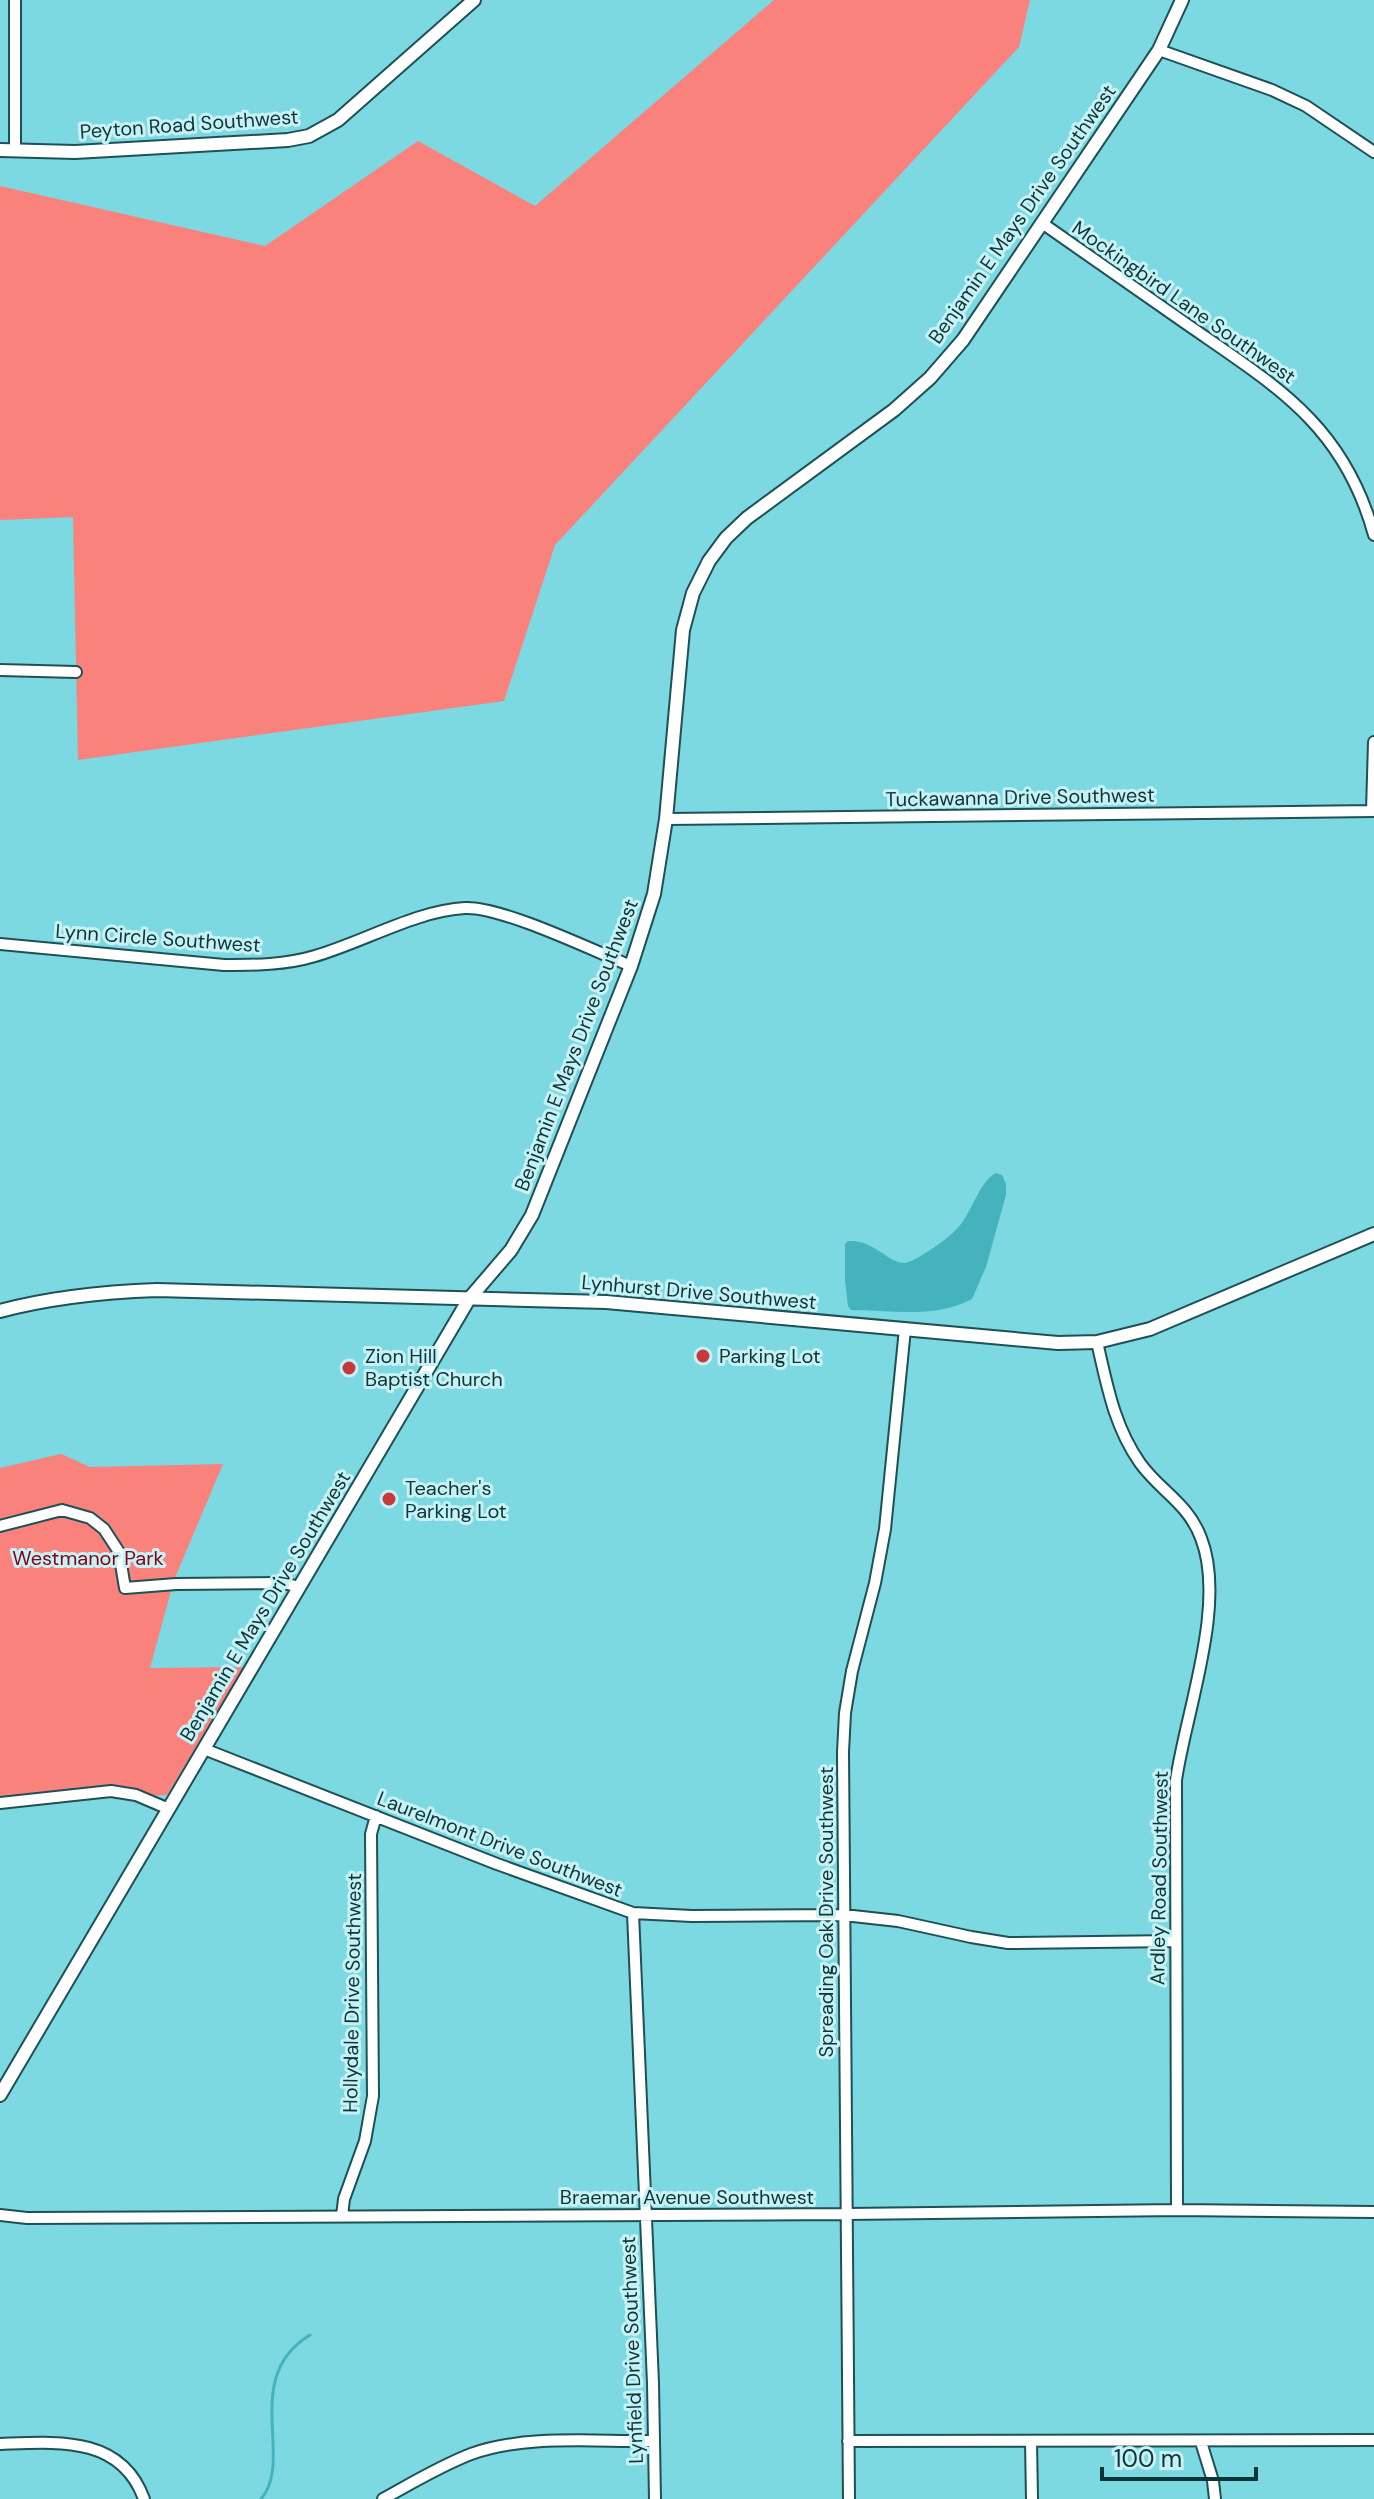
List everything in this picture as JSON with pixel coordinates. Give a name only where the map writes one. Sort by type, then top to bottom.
[{"type":"street","points":[[15,0],[15,150]]},
{"type":"street","name":"Benjamin E Mays Drive Southwest","points":[[0,2095],[469,1299],[511,1250],[532,1215],[631,966],[654,894],[666,819],[683,630],[693,593],[709,561],[726,538],[747,518],[894,410],[930,378],[963,340],[1159,50],[1182,0]]},
{"type":"street","name":"Peyton Road Southwest","points":[[0,150],[75,152],[273,141],[309,136],[338,120],[470,1]]},
{"type":"street","points":[[1159,50],[1272,90],[1306,106],[1374,152]]},
{"type":"street","name":"Mockingbird Lane Southwest","points":[[1042,223],[1292,399],[1335,448],[1352,476],[1370,508],[1374,535]]},
{"type":"street","points":[[0,670],[76,672]]},
{"type":"street","points":[[1373,811],[1374,742]]},
{"type":"street","name":"Tuckawanna Drive Southwest","points":[[666,819],[1373,811]]},
{"type":"street","name":"Lynn Circle Southwest","points":[[0,944],[224,965],[261,965],[315,956],[441,911],[467,907],[514,919],[631,966]]},
{"type":"street","name":"Lynhurst Drive Southwest","points":[[0,1311],[58,1298],[157,1290],[606,1302],[1058,1343],[1097,1342],[1150,1329],[1374,1234]]},
{"type":"street","name":"Spreading Oak Drive Southwest","points":[[849,2499],[845,1713],[885,1529],[905,1329]]},
{"type":"street","name":"Ardley Road Southwest","points":[[1097,1342],[1123,1437],[1142,1466],[1190,1516],[1202,1540],[1208,1568],[1204,1648],[1176,1780],[1177,2210]]},
{"type":"street","points":[[0,1526],[62,1510],[90,1518],[104,1529],[119,1552],[125,1588],[283,1583],[300,1587]]},
{"type":"street","name":"Laurelmont Drive Southwest","points":[[204,1749],[497,1864],[633,1913],[692,1916],[844,1915],[898,1921],[1008,1943],[1175,1941]]},
{"type":"street","points":[[0,1803],[111,1791],[136,1795],[169,1809]]},
{"type":"street","name":"Hollydale Drive Southwest","points":[[342,2216],[344,2199],[365,2141],[373,2096],[371,1834],[376,1816]]},
{"type":"street","name":"Lynfield Drive Southwest","points":[[633,1913],[655,2499]]},
{"type":"street","name":"Braemar Avenue Southwest","points":[[0,2215],[27,2218],[1177,2210],[1374,2212]]},
{"type":"street","points":[[848,2441],[1374,2440]]},
{"type":"street","points":[[383,2499],[442,2467],[500,2446],[654,2441]]},
{"type":"street","points":[[1031,2441],[1032,2499]]},
{"type":"street","points":[[1201,2442],[1215,2499]]},
{"type":"street","points":[[0,2444],[72,2443],[98,2450],[131,2473],[144,2499]]},
{"type":"green space","points":[[774,0],[1030,0],[1019,47],[555,545],[504,701],[78,760],[73,517],[0,520],[0,186],[265,246],[418,141],[535,206]]},
{"type":"green space","name":"Westmanor Park","points":[[61,1454],[90,1467],[223,1464],[174,1580],[150,1668],[244,1667],[167,1795],[0,1800],[0,1468]]},
{"type":"water","points":[[996,1173],[1002,1175],[1006,1195],[986,1267],[972,1299],[928,1311],[851,1310],[845,1281],[845,1244],[848,1241],[873,1247],[898,1262],[911,1261],[950,1236],[965,1218],[986,1182]]},
{"type":"waterway","points":[[261,2499],[270,2482],[273,2463],[273,2395],[278,2373],[289,2353],[310,2335]]},
{"type":"place","name":"Parking Lot","points":[[703,1356]]},
{"type":"place","name":"Zion Hill Baptist Church","points":[[349,1368]]},
{"type":"place","name":"Teacher's Parking Lot","points":[[389,1499]]}]
